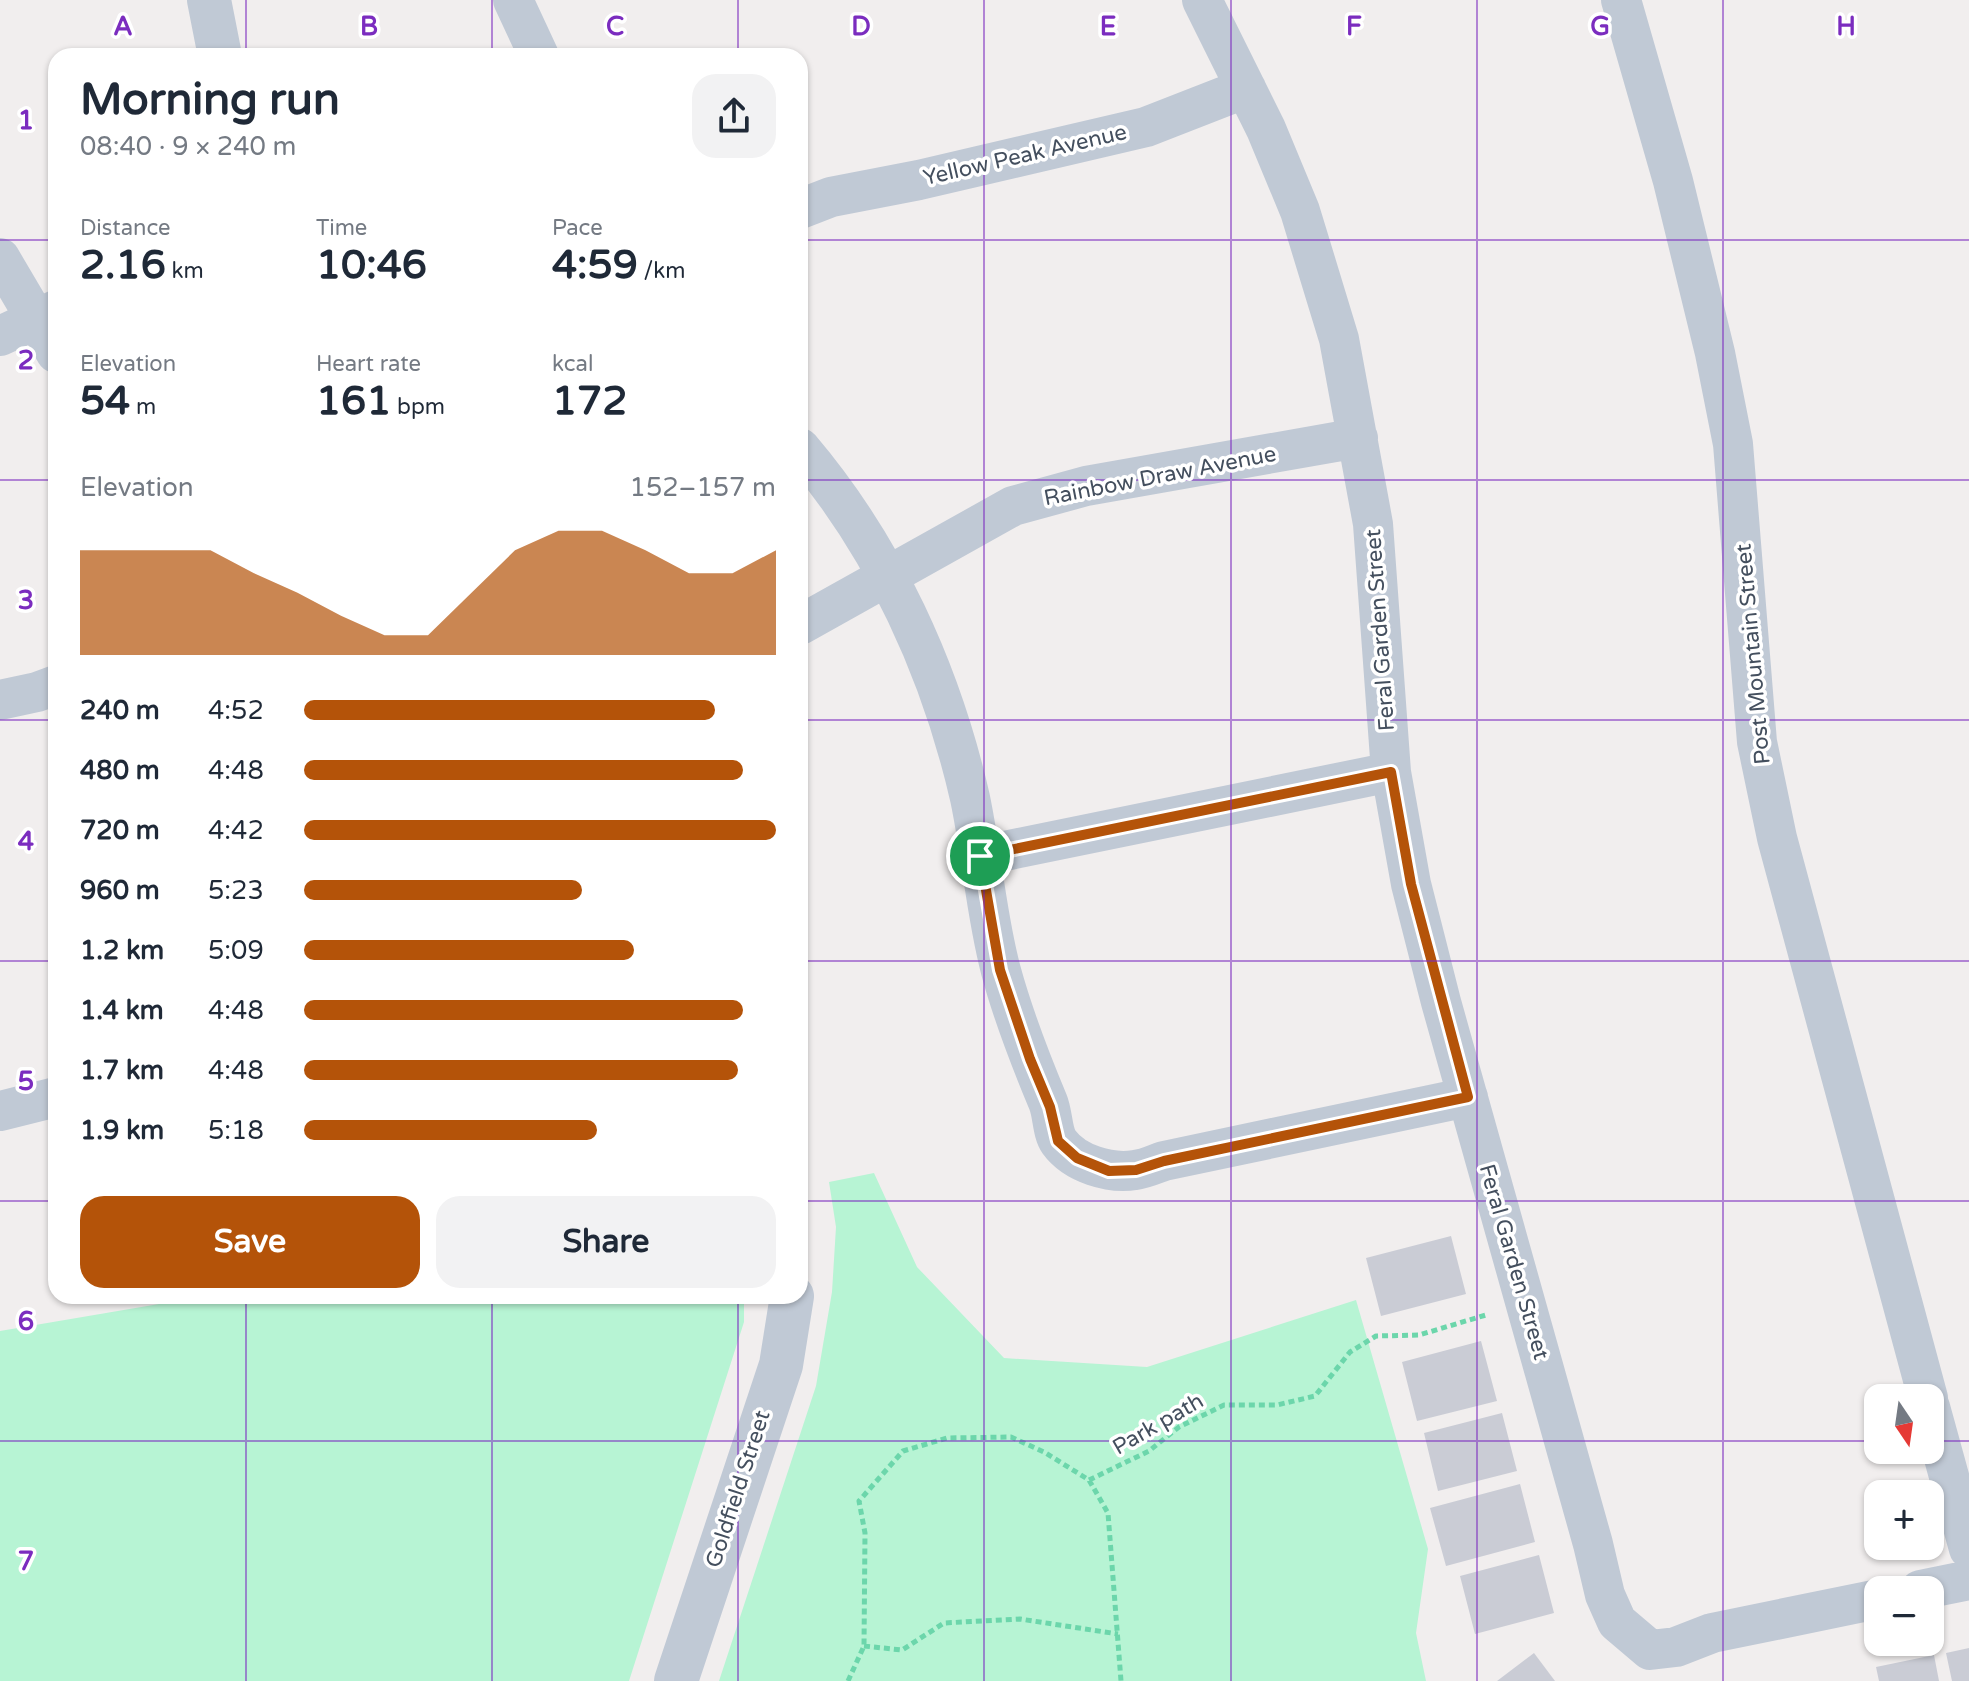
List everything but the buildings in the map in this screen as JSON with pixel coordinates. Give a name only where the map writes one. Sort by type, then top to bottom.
[{"type":"street","points":[[209,0],[218,48]]},
{"type":"street","points":[[513,0],[535,48]]},
{"type":"street","name":"Feral Garden Street","points":[[1202,0],[1266,129],[1300,211],[1339,339],[1373,524],[1391,772],[1411,884],[1605,1595],[1617,1622],[1650,1650],[1676,1647],[1712,1633],[1864,1602]]},
{"type":"street","name":"Post Mountain Street","points":[[1621,0],[1673,181],[1715,353],[1733,444],[1757,742],[1777,838],[1924,1384]]},
{"type":"street","name":"Yellow Peak Avenue","points":[[808,206],[831,197],[919,180],[1146,127],[1246,88]]},
{"type":"street","points":[[0,258],[48,325]]},
{"type":"street","points":[[0,336],[48,328]]},
{"type":"street","name":"Rainbow Draw Avenue","points":[[808,620],[1013,506],[1086,486],[1358,438]]},
{"type":"street","points":[[808,458],[888,574],[948,717],[970,799],[1000,970],[1050,1107],[1058,1141],[1077,1158],[1109,1171],[1136,1170],[1164,1161],[1468,1097]]},
{"type":"street","points":[[0,700],[48,688]]},
{"type":"street","points":[[980,856],[1391,772]]},
{"type":"street","points":[[0,1111],[48,1099]]},
{"type":"street","name":"Goldfield Street","points":[[676,1681],[781,1365],[791,1304]]},
{"type":"street","points":[[1944,1458],[1969,1549]]},
{"type":"street","points":[[1944,1585],[1969,1580]]},
{"type":"path","name":"Park path","points":[[1089,1480],[1149,1451],[1179,1427],[1224,1405],[1277,1405],[1315,1396],[1350,1352],[1376,1336],[1419,1335],[1489,1314]]},
{"type":"path","points":[[848,1681],[864,1646],[865,1533],[859,1501],[903,1451],[947,1438],[1011,1437],[1044,1452],[1089,1480],[1108,1513],[1121,1681]]},
{"type":"path","points":[[864,1646],[902,1650],[944,1623],[1020,1619],[1118,1634]]},
{"type":"green space","points":[[874,1173],[917,1267],[1004,1358],[1147,1367],[1356,1300],[1428,1549],[1416,1633],[1426,1681],[719,1681],[816,1386],[832,1292],[836,1227],[829,1182]]},
{"type":"green space","points":[[159,1304],[744,1304],[744,1322],[629,1681],[0,1681],[0,1331]]},
{"type":"route","points":[[1391,772],[1411,884],[1468,1097],[1164,1161],[1136,1170],[1109,1171],[1077,1158],[1058,1141],[1050,1107],[1000,970],[980,856],[1391,772]]}]
